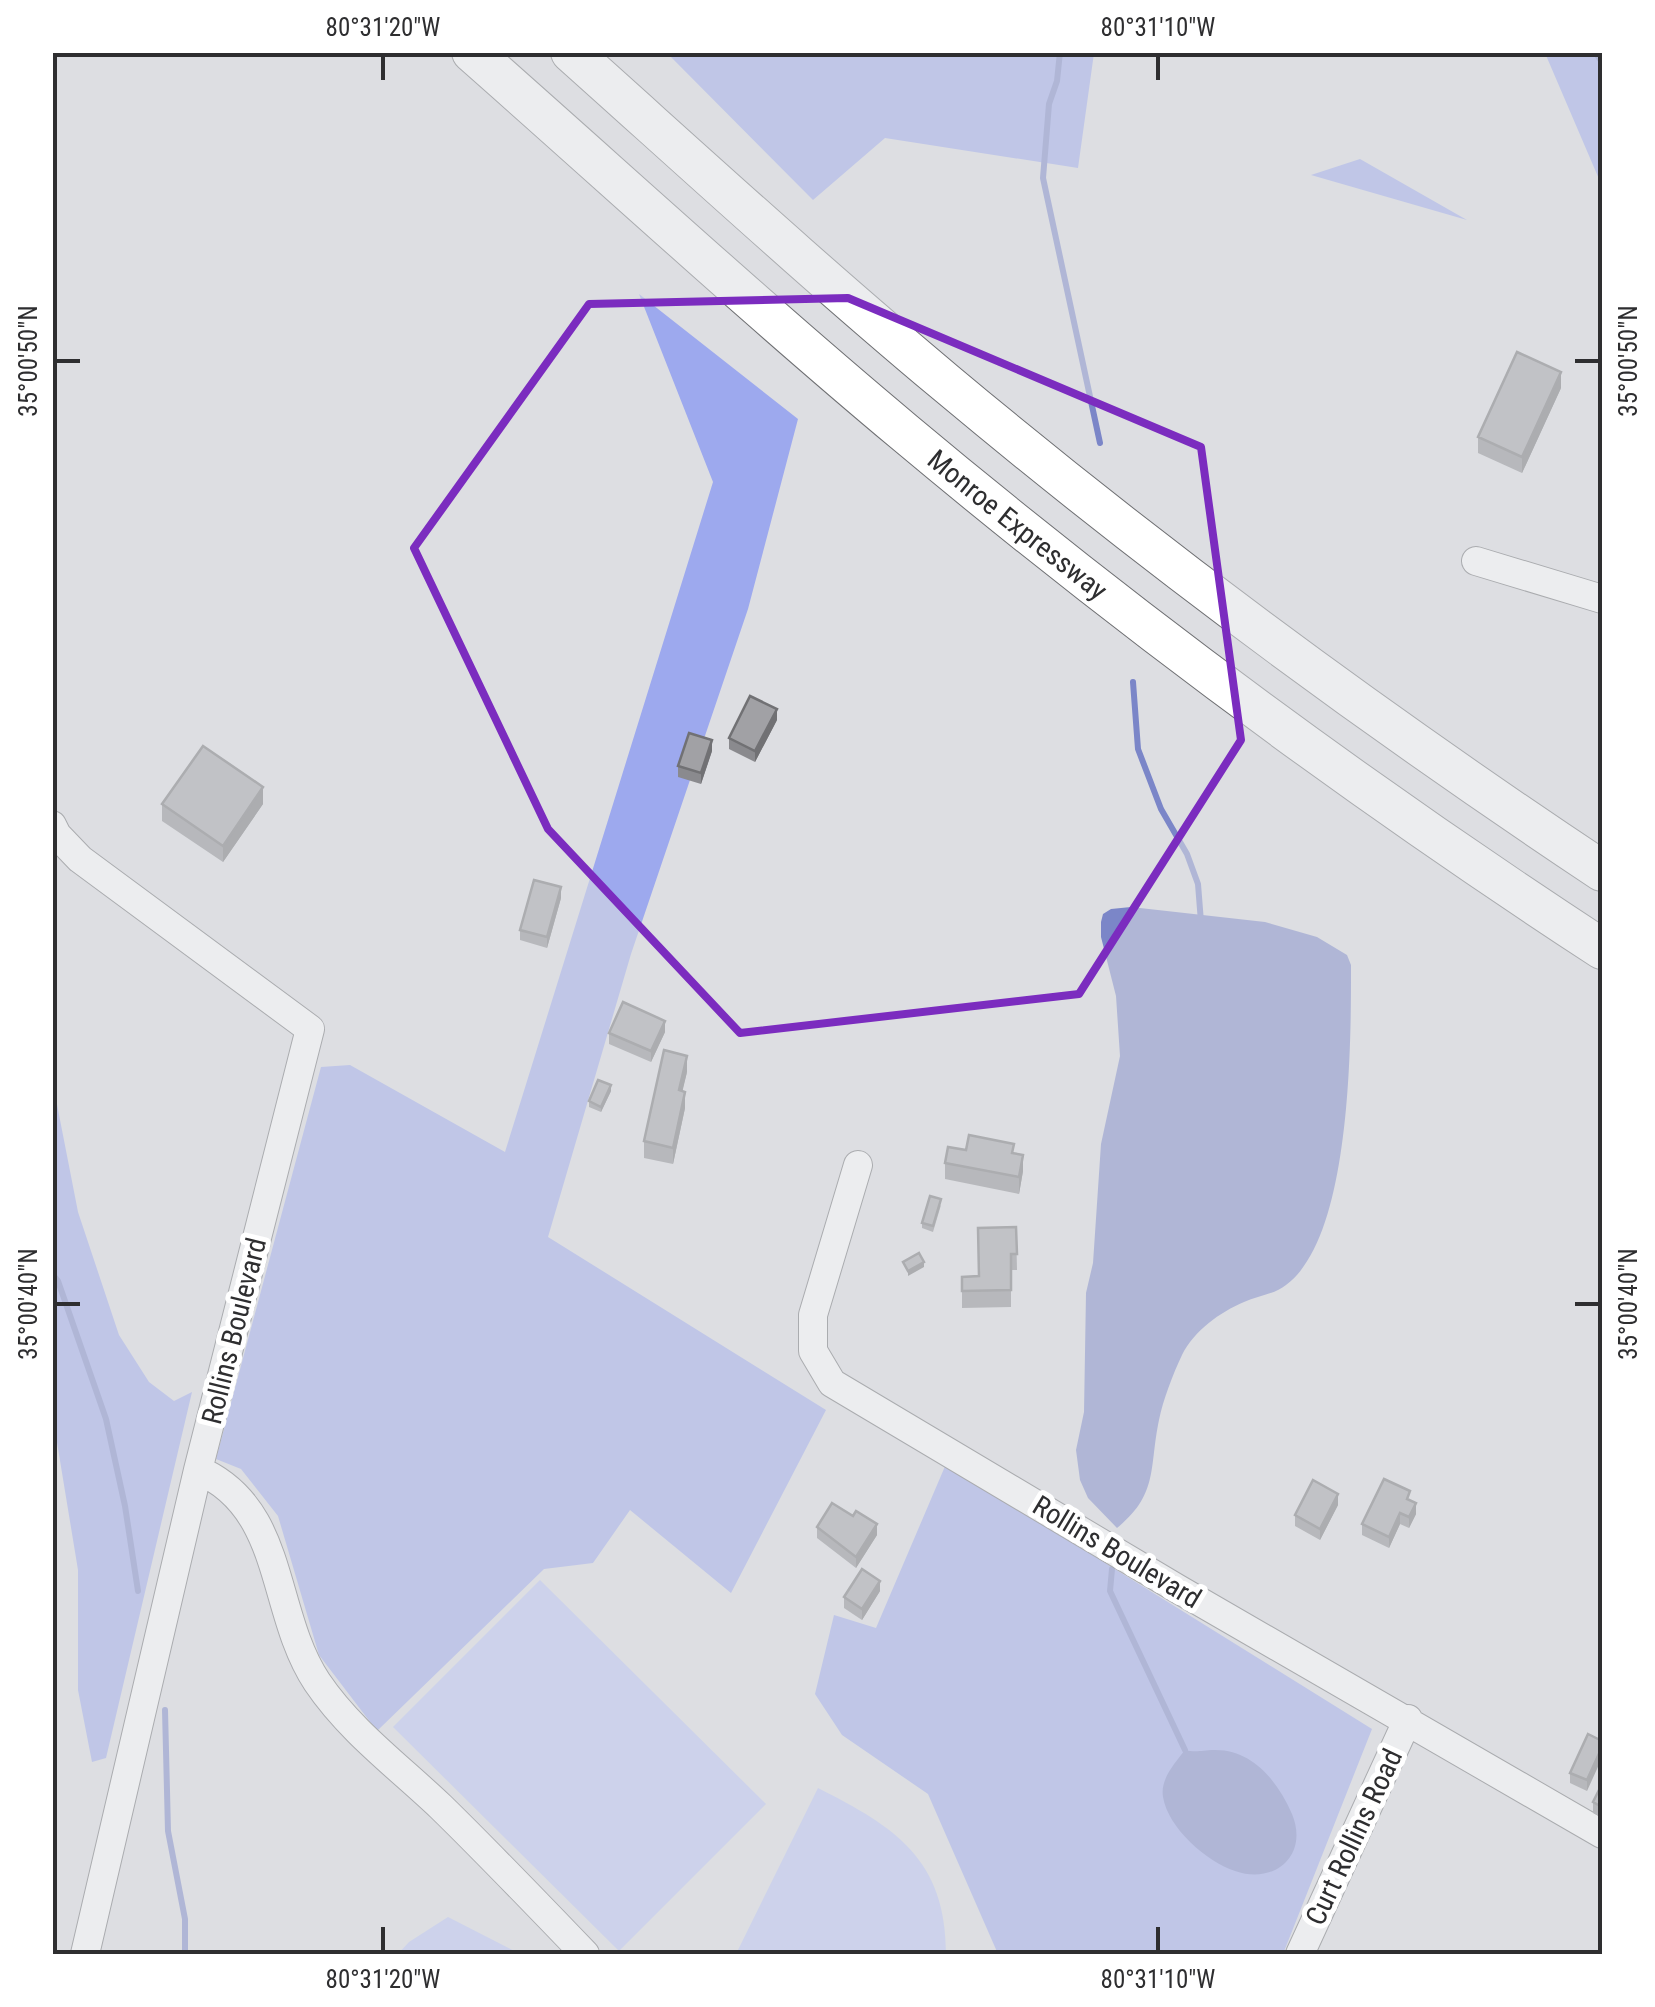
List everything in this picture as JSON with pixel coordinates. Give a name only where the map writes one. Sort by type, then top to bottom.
[{"type":"highway","name":"Monroe Expressway","points":[[472,52],[903,432],[1106,595],[1346,774],[1602,949]]},
{"type":"highway","points":[[570,52],[918,359],[1054,470],[1273,640],[1602,871]]},
{"type":"street","points":[[1476,561],[1602,599]]},
{"type":"street","name":"Rollins Boulevard","points":[[52,825],[80,859],[310,1029],[198,1470],[85,1954]]},
{"type":"street","name":"Rollins Boulevard","points":[[858,1165],[813,1316],[814,1351],[832,1383],[1602,1834]]},
{"type":"street","points":[[198,1470],[229,1485],[249,1510],[262,1534],[289,1622],[318,1682],[371,1744],[495,1860],[585,1954]]},
{"type":"street","name":"Curt Rollins Road","points":[[1300,1954],[1408,1719]]},
{"type":"highlighted area","points":[[848,298],[1201,447],[1241,740],[1079,994],[740,1033],[548,829],[414,548],[589,304]]},
{"type":"shaded area","points":[[667,53],[1094,53],[1078,168],[885,138],[813,200]]},
{"type":"shaded area","points":[[1545,53],[1602,53],[1602,186]]},
{"type":"shaded area","points":[[1360,159],[1467,220],[1311,175]]},
{"type":"shaded area","points":[[639,294],[798,419],[748,609],[631,954],[548,1237],[826,1410],[731,1593],[630,1510],[593,1563],[544,1569],[377,1731],[319,1655],[278,1516],[241,1469],[216,1459],[321,1067],[350,1065],[505,1152],[713,482]]},
{"type":"shaded area","points":[[1131,907],[1265,922],[1317,937],[1347,955],[1351,965],[1350,1040],[1336,1183],[1308,1261],[1286,1285],[1226,1311],[1208,1323],[1187,1346],[1163,1404],[1146,1491],[1117,1528],[1088,1498],[1080,1480],[1076,1450],[1084,1412],[1086,1293],[1093,1263],[1101,1144],[1120,1056],[1116,996],[1101,922],[1103,914],[1111,909]]},
{"type":"shaded area","points":[[53,1084],[78,1212],[119,1335],[149,1382],[174,1401],[192,1392],[106,1758],[92,1762],[78,1690],[78,1570],[53,1418]]},
{"type":"shaded area","points":[[946,1464],[1372,1729],[1283,1954],[998,1954],[928,1794],[842,1735],[815,1694],[834,1615],[876,1628]]},
{"type":"shaded area","points":[[540,1580],[766,1804],[619,1951],[393,1727]]},
{"type":"shaded area","points":[[1185,1750],[1241,1755],[1271,1779],[1292,1814],[1296,1829],[1296,1842],[1285,1863],[1263,1874],[1235,1871],[1201,1852],[1181,1832],[1166,1809],[1163,1790],[1169,1772]]},
{"type":"shaded area","points":[[818,1788],[870,1817],[911,1850],[937,1893],[946,1954],[736,1954]]},
{"type":"shaded area","points":[[448,1917],[520,1954],[398,1954],[409,1942]]},
{"type":"building","points":[[1517,352],[1561,372],[1522,457],[1478,437]]},
{"type":"building","points":[[750,696],[777,709],[755,751],[729,738]]},
{"type":"building","points":[[689,733],[712,740],[701,773],[678,766]]},
{"type":"building","points":[[203,746],[263,787],[223,846],[162,804]]},
{"type":"building","points":[[534,880],[561,887],[547,937],[520,930]]},
{"type":"building","points":[[623,1002],[665,1021],[651,1051],[609,1033]]},
{"type":"building","points":[[664,1050],[687,1056],[679,1090],[685,1092],[673,1148],[644,1141]]},
{"type":"building","points":[[598,1080],[611,1085],[601,1107],[589,1101]]},
{"type":"building","points":[[969,1135],[1014,1144],[1012,1153],[1023,1155],[1019,1177],[945,1163],[948,1147],[966,1150]]},
{"type":"building","points":[[930,1196],[941,1199],[933,1226],[922,1223]]},
{"type":"building","points":[[1016,1227],[1017,1254],[1011,1254],[1011,1290],[962,1291],[962,1277],[979,1276],[978,1228]]},
{"type":"building","points":[[919,1253],[924,1262],[908,1271],[903,1262]]},
{"type":"building","points":[[1384,1479],[1410,1491],[1407,1499],[1416,1503],[1409,1517],[1400,1513],[1389,1537],[1362,1524]]},
{"type":"building","points":[[1313,1480],[1338,1494],[1320,1529],[1295,1515]]},
{"type":"building","points":[[832,1503],[877,1524],[856,1557],[817,1527]]},
{"type":"building","points":[[862,1569],[880,1581],[862,1609],[844,1597]]},
{"type":"building","points":[[1588,1734],[1602,1741],[1602,1747],[1587,1780],[1570,1773]]},
{"type":"building","points":[[1602,1784],[1602,1807],[1593,1802]]},
{"type":"waterway","points":[[1060,52],[1057,81],[1049,104],[1043,178],[1100,443]]},
{"type":"waterway","points":[[1595,52],[1602,62]]},
{"type":"waterway","points":[[1133,682],[1138,749],[1161,809],[1187,854],[1198,884],[1201,922]]},
{"type":"waterway","points":[[52,1274],[58,1281],[106,1419],[138,1591]]},
{"type":"waterway","points":[[1112,1569],[1110,1591],[1185,1750]]},
{"type":"waterway","points":[[165,1710],[168,1831],[185,1919],[185,1954]]}]
